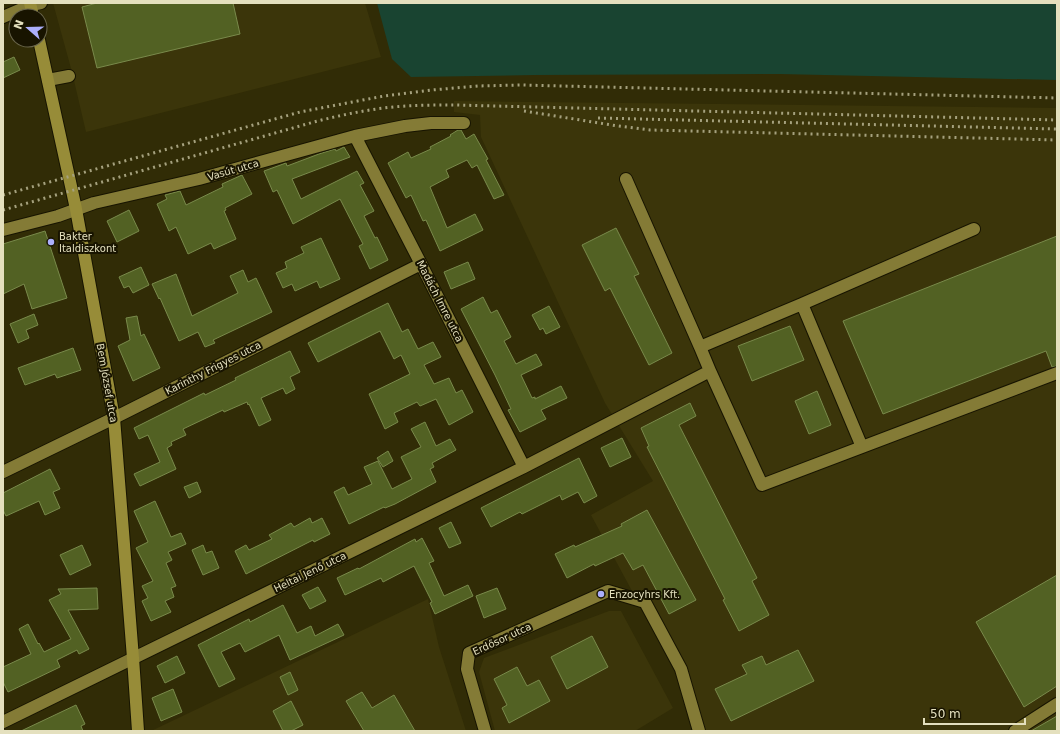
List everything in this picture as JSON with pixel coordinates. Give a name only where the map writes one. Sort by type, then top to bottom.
[{"type":"main road","name":"Bem József utca","points":[[41,48],[76,209],[114,418],[134,658],[138,731]]},
{"type":"street","points":[[3,17],[34,7]]},
{"type":"street","points":[[48,80],[69,76]]},
{"type":"street","name":"Vasút utca","points":[[3,230],[58,216],[94,203],[199,179],[356,136],[405,126],[430,123],[464,123]]},
{"type":"street","name":"Madách Imre utca","points":[[356,136],[524,467]]},
{"type":"street","points":[[626,179],[710,371],[762,485],[1057,373]]},
{"type":"street","points":[[700,347],[974,229]]},
{"type":"street","name":"Karinthy Frigyes utca","points":[[3,472],[421,264]]},
{"type":"street","points":[[802,304],[862,447]]},
{"type":"street","name":"Heltai Jenő utca","points":[[3,722],[524,467],[710,371]]},
{"type":"street","name":"Erdősor utca","points":[[485,731],[467,669],[469,653],[608,591],[645,602],[681,669],[699,731]]},
{"type":"street","points":[[1015,731],[1057,704]]},
{"type":"shaded area","points":[[53,3],[365,3],[381,57],[86,132],[72,72]]},
{"type":"shaded area","points":[[454,101],[1057,108],[1057,731],[696,731],[679,678],[591,515],[653,481],[605,403],[481,137],[480,115],[454,112]]},
{"type":"shaded area","points":[[428,599],[439,647],[466,731],[151,731]]},
{"type":"shaded area","points":[[609,611],[621,611],[673,708],[635,731],[495,731],[479,672],[484,658]]},
{"type":"green space","points":[[377,3],[1057,3],[1057,80],[779,74],[411,77],[392,59]]},
{"type":"building","points":[[97,3],[233,3],[240,34],[97,68],[82,7]]},
{"type":"building","points":[[14,57],[20,70],[3,78],[3,62]]},
{"type":"building","points":[[458,130],[461,130],[466,139],[474,134],[488,159],[486,160],[504,195],[494,199],[477,165],[472,168],[467,160],[446,170],[449,177],[430,187],[447,228],[475,214],[483,230],[440,251],[426,220],[423,221],[411,195],[406,198],[388,163],[408,152],[411,158],[431,149],[430,147],[451,136],[450,135]]},
{"type":"building","points":[[344,147],[350,157],[292,179],[301,199],[357,171],[364,183],[360,185],[374,211],[364,216],[375,238],[377,237],[388,260],[370,269],[359,246],[363,244],[340,199],[293,224],[277,190],[273,192],[264,171],[286,163],[287,166],[335,149],[336,151]]},
{"type":"building","points":[[242,175],[252,194],[225,208],[226,210],[224,211],[236,239],[214,249],[211,243],[188,254],[176,227],[169,231],[157,204],[167,199],[165,195],[180,191],[186,205],[223,187],[222,184]]},
{"type":"building","points":[[129,210],[139,231],[117,242],[107,221]]},
{"type":"building","points":[[616,228],[639,274],[634,276],[672,353],[649,365],[610,288],[605,291],[582,245]]},
{"type":"building","points":[[45,231],[67,298],[32,309],[24,284],[3,294],[3,244]]},
{"type":"building","points":[[1057,236],[1057,366],[1052,367],[1046,351],[883,414],[843,321]]},
{"type":"building","points":[[321,238],[340,279],[320,288],[317,281],[295,291],[292,284],[283,288],[276,273],[287,268],[285,262],[304,253],[301,247]]},
{"type":"building","points":[[468,262],[475,279],[451,289],[444,272]]},
{"type":"building","points":[[141,267],[149,285],[133,293],[129,286],[124,288],[119,277]]},
{"type":"building","points":[[243,270],[248,282],[256,278],[272,312],[213,340],[215,343],[205,347],[198,332],[179,341],[160,298],[159,299],[152,284],[176,274],[192,316],[238,293],[230,276]]},
{"type":"building","points":[[483,297],[491,313],[497,310],[511,337],[504,341],[516,364],[536,354],[542,365],[521,375],[532,398],[535,397],[535,399],[561,386],[567,398],[541,410],[546,419],[520,432],[508,410],[511,409],[495,375],[461,309]]},
{"type":"building","points":[[388,303],[402,332],[408,329],[418,349],[433,342],[441,357],[424,365],[434,384],[449,378],[456,393],[462,390],[473,412],[449,425],[436,399],[420,406],[417,402],[394,413],[398,422],[385,429],[369,394],[410,374],[401,355],[394,359],[380,331],[318,362],[308,343]]},
{"type":"building","points":[[549,306],[560,327],[546,334],[543,328],[540,330],[532,315]]},
{"type":"building","points":[[34,314],[38,325],[26,330],[29,338],[18,343],[10,324]]},
{"type":"building","points":[[137,316],[141,336],[144,334],[160,368],[133,381],[118,346],[130,340],[126,318]]},
{"type":"building","points":[[790,326],[804,360],[752,381],[738,346]]},
{"type":"building","points":[[73,348],[81,370],[57,378],[55,374],[25,385],[18,368]]},
{"type":"building","points":[[290,351],[300,372],[290,377],[295,389],[286,394],[283,388],[261,398],[271,420],[259,426],[247,402],[224,412],[223,410],[183,429],[186,435],[171,442],[172,445],[167,448],[176,469],[140,486],[134,474],[160,462],[148,435],[139,439],[134,428],[204,393],[205,395],[236,380],[235,378]]},
{"type":"building","points":[[817,391],[831,425],[809,434],[795,401]]},
{"type":"building","points":[[690,403],[696,416],[679,425],[757,578],[752,581],[769,615],[739,631],[723,600],[725,599],[647,447],[649,446],[641,428]]},
{"type":"building","points":[[425,422],[436,446],[450,439],[456,450],[432,463],[434,467],[430,469],[436,482],[395,504],[385,508],[384,507],[349,524],[334,492],[344,487],[348,495],[372,484],[364,467],[378,461],[392,489],[412,479],[401,457],[421,447],[411,429]]},
{"type":"building","points":[[622,438],[631,457],[610,467],[601,448]]},
{"type":"building","points":[[388,451],[393,461],[383,467],[377,458]]},
{"type":"building","points":[[579,458],[597,496],[584,503],[578,492],[562,500],[560,495],[522,514],[520,512],[491,527],[481,508]]},
{"type":"building","points":[[50,469],[60,489],[53,492],[60,508],[45,515],[39,501],[6,516],[3,510],[3,493]]},
{"type":"building","points":[[197,482],[201,492],[189,498],[184,487]]},
{"type":"building","points":[[155,501],[171,537],[181,533],[186,544],[168,552],[172,560],[166,563],[176,586],[171,588],[174,597],[165,601],[171,612],[151,621],[142,601],[148,598],[142,586],[153,581],[136,548],[148,542],[134,511]]},
{"type":"building","points":[[647,510],[696,600],[669,614],[643,565],[633,570],[623,553],[595,566],[594,564],[567,578],[555,554],[574,545],[575,547],[622,526],[621,524]]},
{"type":"building","points":[[310,518],[312,523],[322,518],[330,534],[314,542],[313,540],[246,574],[235,551],[246,545],[249,550],[272,539],[269,535],[291,523],[294,527]]},
{"type":"building","points":[[451,522],[461,543],[449,548],[439,528]]},
{"type":"building","points":[[422,538],[434,561],[429,563],[444,596],[468,585],[473,596],[435,614],[430,603],[432,602],[414,566],[383,582],[381,578],[345,595],[337,578],[358,568],[359,569],[415,539],[416,542]]},
{"type":"building","points":[[82,545],[91,565],[70,575],[60,555]]},
{"type":"building","points":[[203,545],[206,553],[212,551],[219,568],[203,575],[192,550]]},
{"type":"building","points":[[1057,575],[1057,686],[1024,707],[976,622]]},
{"type":"building","points":[[318,587],[326,601],[310,609],[302,595]]},
{"type":"building","points":[[97,588],[98,609],[68,610],[89,649],[79,654],[77,650],[57,660],[60,667],[8,692],[3,682],[3,667],[31,654],[19,629],[28,624],[38,644],[39,643],[44,652],[71,639],[49,600],[61,594],[58,589]]},
{"type":"building","points":[[497,588],[506,609],[484,618],[476,596]]},
{"type":"building","points":[[283,605],[297,633],[311,626],[315,636],[338,624],[344,635],[290,660],[279,635],[245,652],[240,643],[221,652],[235,679],[219,687],[198,645],[249,619],[250,622]]},
{"type":"building","points":[[592,636],[608,667],[567,689],[551,657]]},
{"type":"building","points":[[798,650],[814,681],[731,721],[715,689],[747,674],[742,665],[762,656],[766,665]]},
{"type":"building","points":[[177,656],[185,673],[165,683],[157,666]]},
{"type":"building","points":[[517,667],[527,686],[539,680],[550,701],[509,723],[502,708],[507,705],[494,679]]},
{"type":"building","points":[[290,672],[298,690],[288,695],[280,677]]},
{"type":"building","points":[[173,689],[182,712],[161,721],[152,698]]},
{"type":"building","points":[[362,692],[372,708],[394,695],[415,731],[364,731],[346,701]]},
{"type":"building","points":[[291,701],[303,725],[291,731],[283,731],[273,711]]},
{"type":"building","points":[[76,705],[85,724],[81,726],[83,731],[21,731]]},
{"type":"building","points":[[1057,716],[1057,731],[1031,731]]},
{"type":"railway","points":[[3,195],[300,112],[384,96],[432,90],[478,86],[521,85],[1057,98]]},
{"type":"railway","points":[[3,210],[314,122],[357,112],[393,107],[455,105],[1057,120]]},
{"type":"railway","points":[[524,111],[650,130],[1057,140]]},
{"type":"railway","points":[[598,118],[1057,129]]},
{"type":"place","name":"Bakter Italdiszkont","points":[[51,242]]},
{"type":"place","name":"Enzocyhrs Kft.","points":[[601,594]]}]
